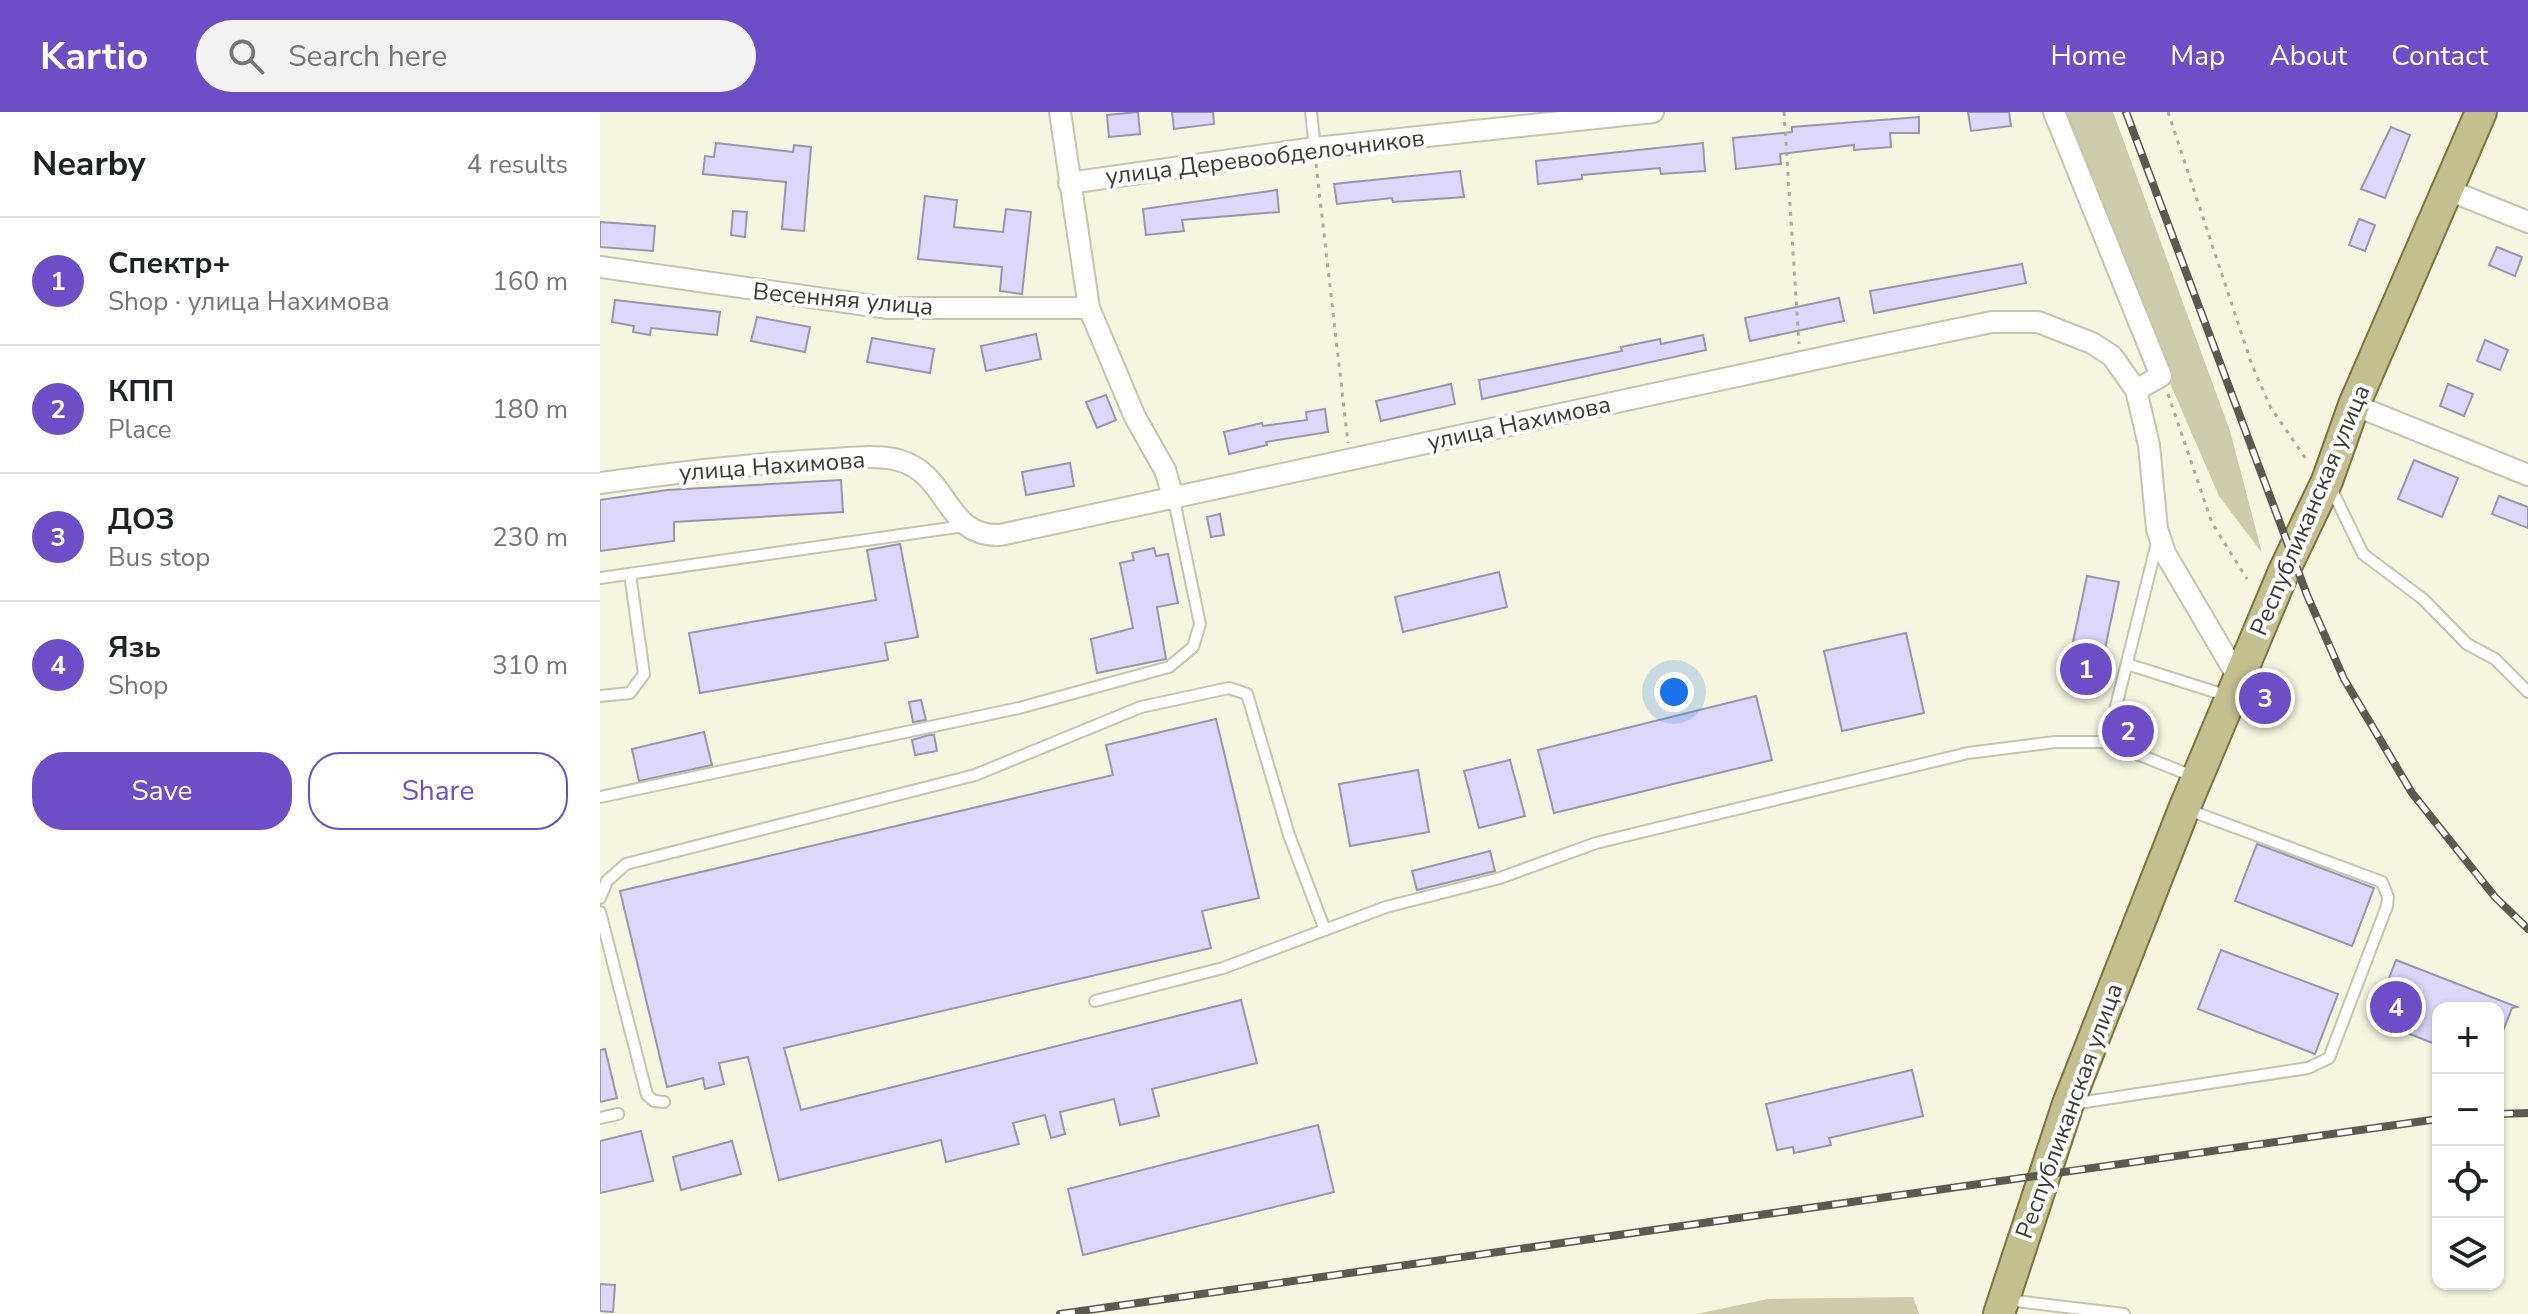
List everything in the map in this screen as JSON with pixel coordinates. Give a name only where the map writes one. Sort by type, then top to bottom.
[{"type":"main road","name":"Республиканская улица","points":[[2011,1310],[2012,1271],[2068,1104],[2234,688],[2327,481],[2354,405],[2481,112]]},
{"type":"main road","points":[[1979,1314],[2012,1271]]},
{"type":"street","points":[[1060,112],[1089,308],[1135,417],[1165,470],[1174,500]]},
{"type":"street","name":"улица Деревообделочников","points":[[1069,183],[1315,148],[1653,112]]},
{"type":"street","points":[[2054,112],[2161,376],[2136,390]]},
{"type":"street","points":[[2448,190],[2528,222]]},
{"type":"street","name":"Весенняя улица","points":[[600,267],[888,308],[1089,308]]},
{"type":"street","name":"улица Нахимова","points":[[605,479],[800,461],[894,459],[920,468],[929,476],[964,526],[987,535],[1000,535],[1992,322],[2038,322],[2092,343],[2112,356],[2136,390],[2149,445],[2157,529],[2171,567],[2234,688]]},
{"type":"street","points":[[2354,405],[2528,475]]},
{"type":"lane","points":[[1311,112],[1315,148]]},
{"type":"lane","points":[[2327,481],[2363,554],[2423,599],[2467,644],[2495,659],[2528,692]]},
{"type":"lane","points":[[600,797],[1019,708],[1169,667],[1193,647],[1200,624],[1174,500]]},
{"type":"lane","points":[[600,578],[964,526]]},
{"type":"lane","points":[[2107,742],[2154,563],[2157,529]]},
{"type":"lane","points":[[600,696],[630,693],[644,674],[630,574]]},
{"type":"lane","points":[[2127,664],[2234,688]]},
{"type":"lane","points":[[600,898],[607,881],[626,864],[975,775],[1141,707],[1229,688],[1247,694],[1289,835],[1325,930]]},
{"type":"lane","points":[[1095,1001],[1223,968],[1386,907],[1500,878],[1611,839],[1968,753],[2055,742],[2107,742],[2197,778]]},
{"type":"lane","points":[[2068,1104],[2308,1068],[2329,1058],[2339,1036],[2387,906],[2386,888],[2382,882],[2184,809]]},
{"type":"lane","points":[[600,912],[647,1095],[654,1101],[664,1102]]},
{"type":"lane","points":[[600,1118],[618,1114]]},
{"type":"lane","points":[[2011,1310],[2124,1314]]},
{"type":"path","points":[[1784,112],[1801,363]]},
{"type":"path","points":[[2168,112],[2252,365],[2271,408],[2302,456],[2327,481]]},
{"type":"path","points":[[1315,148],[1331,318],[1350,459]]},
{"type":"path","points":[[2161,376],[2212,523],[2247,579]]},
{"type":"green space","points":[[2052,112],[2113,112],[2230,431],[2262,553],[2219,496]]},
{"type":"green space","points":[[1913,1297],[1919,1314],[1696,1314],[1768,1299]]},
{"type":"building","points":[[1138,112],[1140,134],[1109,137],[1107,115]]},
{"type":"building","points":[[1172,112],[1213,112],[1214,124],[1174,129]]},
{"type":"building","points":[[1968,112],[2009,112],[2011,126],[1971,131]]},
{"type":"building","points":[[1919,117],[1919,133],[1890,133],[1891,147],[1854,150],[1854,145],[1780,154],[1781,164],[1736,169],[1733,138],[1792,132],[1792,127]]},
{"type":"building","points":[[2391,127],[2410,135],[2385,198],[2361,189]]},
{"type":"building","points":[[716,143],[793,152],[794,145],[811,147],[804,231],[782,229],[786,182],[703,174],[705,156],[714,157]]},
{"type":"building","points":[[1703,143],[1705,171],[1661,174],[1660,168],[1582,175],[1582,179],[1538,184],[1536,161]]},
{"type":"building","points":[[1460,171],[1464,197],[1393,202],[1392,198],[1337,204],[1334,184]]},
{"type":"building","points":[[1277,190],[1279,212],[1182,220],[1184,231],[1146,235],[1143,209]]},
{"type":"building","points":[[925,196],[957,200],[954,227],[1003,232],[1006,209],[1031,212],[1022,294],[1000,291],[1002,267],[918,259]]},
{"type":"building","points":[[733,211],[747,212],[745,237],[731,235]]},
{"type":"building","points":[[2359,219],[2375,225],[2365,251],[2349,245]]},
{"type":"building","points":[[600,222],[655,226],[653,251],[600,247]]},
{"type":"building","points":[[2497,247],[2522,257],[2515,276],[2489,265]]},
{"type":"building","points":[[2022,264],[2026,283],[1874,313],[1870,291]]},
{"type":"building","points":[[1839,298],[1844,321],[1750,341],[1745,318]]},
{"type":"building","points":[[615,300],[720,312],[717,335],[651,328],[650,335],[633,332],[634,326],[612,322]]},
{"type":"building","points":[[757,317],[810,327],[805,352],[751,341]]},
{"type":"building","points":[[1036,334],[1041,359],[986,371],[981,346]]},
{"type":"building","points":[[1703,335],[1706,350],[1482,399],[1479,380],[1622,351],[1621,347],[1660,339],[1661,344]]},
{"type":"building","points":[[872,338],[934,349],[930,373],[867,362]]},
{"type":"building","points":[[2485,340],[2508,350],[2500,370],[2477,361]]},
{"type":"building","points":[[1451,384],[1455,404],[1381,421],[1376,401]]},
{"type":"building","points":[[2448,384],[2473,394],[2464,416],[2440,406]]},
{"type":"building","points":[[1106,395],[1116,420],[1097,428],[1086,402]]},
{"type":"building","points":[[1325,409],[1328,432],[1266,442],[1267,445],[1229,454],[1224,432],[1262,423],[1263,426],[1307,420],[1306,412]]},
{"type":"building","points":[[2414,460],[2458,478],[2442,517],[2398,499]]},
{"type":"building","points":[[1070,463],[1074,486],[1026,495],[1022,472]]},
{"type":"building","points":[[841,480],[843,512],[674,522],[674,541],[600,551],[600,500],[667,490]]},
{"type":"building","points":[[2499,496],[2528,507],[2528,528],[2492,514]]},
{"type":"building","points":[[1220,514],[1224,535],[1211,537],[1207,517]]},
{"type":"building","points":[[900,544],[918,637],[885,643],[888,660],[700,693],[689,633],[876,600],[867,550]]},
{"type":"building","points":[[1154,548],[1156,556],[1168,554],[1178,603],[1157,607],[1166,659],[1097,673],[1091,639],[1133,628],[1120,563],[1134,560],[1132,553]]},
{"type":"building","points":[[1499,572],[1507,607],[1403,632],[1395,597]]},
{"type":"building","points":[[2087,576],[2119,582],[2096,691],[2064,684]]},
{"type":"building","points":[[1906,633],[1924,713],[1842,731],[1824,651]]},
{"type":"building","points":[[1756,696],[1772,760],[1554,813],[1538,750]]},
{"type":"building","points":[[921,700],[926,720],[913,722],[909,702]]},
{"type":"building","points":[[1216,719],[1259,898],[1202,911],[1211,948],[784,1048],[801,1110],[1241,1000],[1257,1063],[1152,1089],[1159,1116],[1120,1125],[1114,1099],[1060,1112],[1065,1134],[1051,1138],[1045,1115],[1013,1123],[1019,1144],[946,1162],[941,1140],[779,1180],[748,1057],[719,1063],[724,1084],[705,1089],[703,1078],[667,1087],[620,891],[1113,775],[1106,745]]},
{"type":"building","points":[[2121,719],[2139,725],[2134,742],[2117,736]]},
{"type":"building","points":[[704,732],[712,765],[639,781],[632,749]]},
{"type":"building","points":[[934,735],[937,751],[915,755],[912,740]]},
{"type":"building","points":[[1510,760],[1525,816],[1479,828],[1464,771]]},
{"type":"building","points":[[1418,770],[1429,832],[1350,846],[1339,784]]},
{"type":"building","points":[[2257,844],[2374,888],[2352,946],[2235,901]]},
{"type":"building","points":[[1490,851],[1495,871],[1417,890],[1412,871]]},
{"type":"building","points":[[2221,950],[2338,994],[2315,1054],[2198,1009]]},
{"type":"building","points":[[2396,960],[2517,1007],[2512,1008],[2504,1028],[2504,1002],[2432,1002],[2432,1043],[2373,1020]]},
{"type":"building","points":[[605,1049],[617,1098],[600,1102],[600,1050]]},
{"type":"building","points":[[1912,1070],[1923,1116],[1829,1138],[1831,1145],[1794,1153],[1793,1147],[1777,1150],[1766,1104]]},
{"type":"building","points":[[1318,1125],[1334,1192],[1083,1255],[1068,1189]]},
{"type":"building","points":[[641,1131],[653,1181],[600,1193],[600,1141]]},
{"type":"building","points":[[732,1141],[741,1174],[681,1190],[673,1157]]},
{"type":"building","points":[[600,1284],[615,1285],[613,1312],[600,1311]]},
{"type":"railway","points":[[2126,112],[2307,595],[2344,679],[2412,793],[2495,897],[2528,929]]},
{"type":"railway","points":[[2504,1114],[2528,1113]]},
{"type":"railway","points":[[1060,1314],[2432,1120]]},
{"type":"place","name":"Спектр+","points":[[2086,669]]},
{"type":"place","name":"ДОЗ","points":[[2265,698]]},
{"type":"place","name":"КПП","points":[[2128,731]]},
{"type":"place","name":"Язь","points":[[2396,1007]]}]
